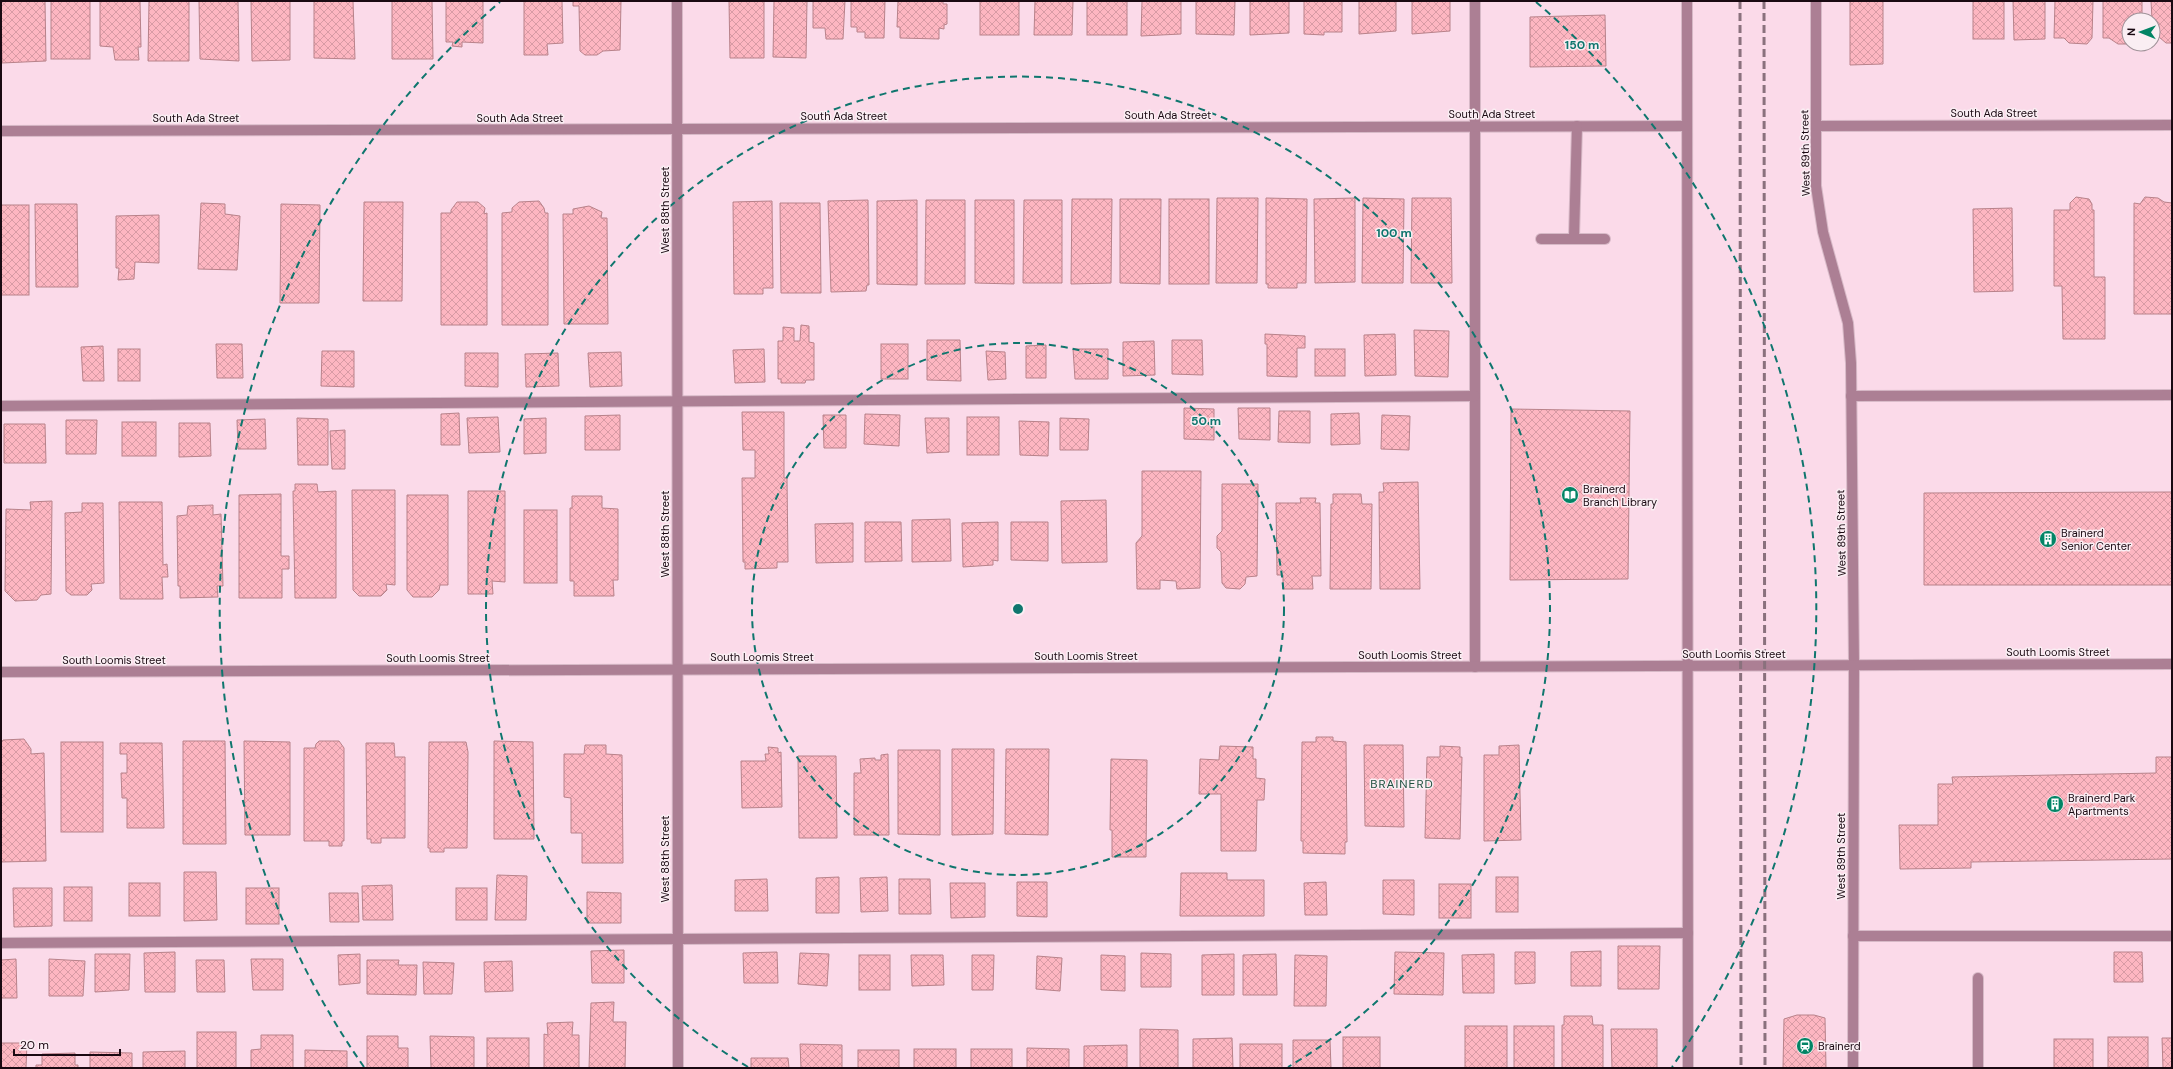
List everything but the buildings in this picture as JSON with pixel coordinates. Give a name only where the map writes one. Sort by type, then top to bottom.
[{"type":"street","name":"West 88th Street","points":[[677,1],[678,1068]]},
{"type":"street","points":[[1475,1],[1475,667]]},
{"type":"street","points":[[1686,1],[1689,666],[1688,1068]]},
{"type":"street","name":"West 89th Street","points":[[1816,1],[1816,186],[1823,232],[1848,323],[1851,363],[1854,665],[1852,1068]]},
{"type":"street","name":"South Ada Street","points":[[1816,126],[2172,125]]},
{"type":"street","points":[[1574,238],[1577,126]]},
{"type":"street","name":"South Ada Street","points":[[1,131],[1687,126]]},
{"type":"street","points":[[1541,239],[1605,238]]},
{"type":"street","points":[[1851,396],[2172,395]]},
{"type":"street","points":[[1,406],[677,400],[1475,396]]},
{"type":"street","name":"South Loomis Street","points":[[1,672],[2172,664]]},
{"type":"street","points":[[1,943],[1688,933]]},
{"type":"street","points":[[1853,936],[2172,936]]},
{"type":"street","points":[[1978,978],[1978,1068]]},
{"type":"railway","points":[[1740,1],[1741,1068]]},
{"type":"railway","points":[[1764,1],[1765,1068]]},
{"type":"place","name":"Brainerd Branch Library","points":[[1570,495]]},
{"type":"place","name":"Brainerd Senior Center","points":[[2048,539]]},
{"type":"place","name":"Brainerd Park Apartments","points":[[2055,804]]},
{"type":"place","name":"Brainerd","points":[[1805,1046]]},
{"type":"district","name":"BRAINERD","points":[[1402,784]]}]
